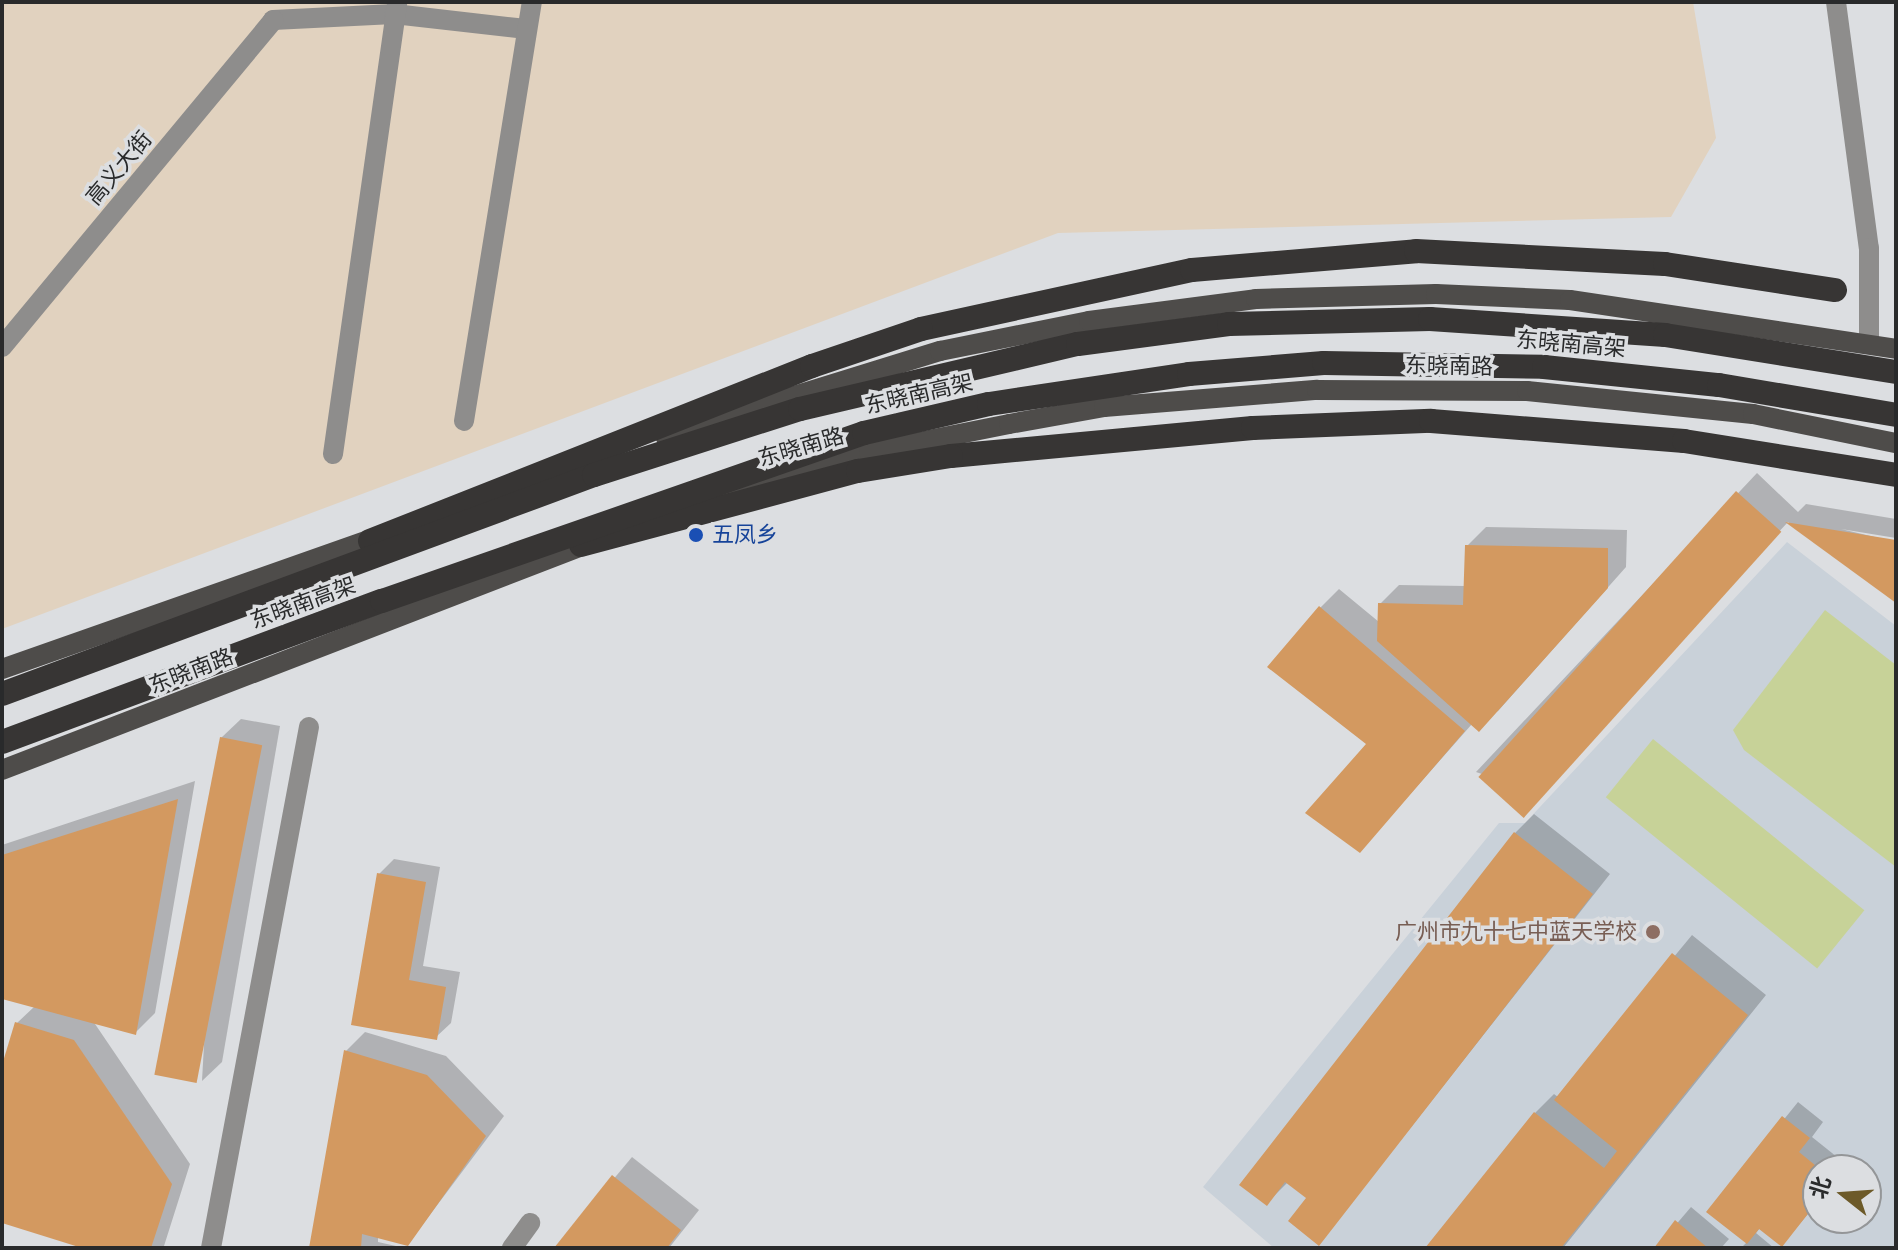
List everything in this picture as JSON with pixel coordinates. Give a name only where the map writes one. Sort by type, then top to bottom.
[{"type":"highway","points":[[2,687],[812,366],[921,329],[1058,295],[1192,270],[1416,251],[1665,264],[1835,290]]},
{"type":"highway","name":"东晓南高架","points":[[2,694],[594,475],[842,397],[1078,344],[1229,324],[1430,319],[1665,335],[1896,372]]},
{"type":"highway","name":"东晓南高架","points":[[2,742],[382,601],[864,433],[989,404],[1189,374],[1324,363],[1544,367],[1719,385],[1896,415]]},
{"type":"highway","points":[[382,601],[858,471],[951,456],[1253,428],[1431,421],[1553,427],[1751,449],[1896,475]]},
{"type":"main road","points":[[2,669],[779,397],[940,351],[1089,321],[1256,299],[1436,294],[1570,300],[1896,349]]},
{"type":"main road","name":"东晓南路","points":[[2,770],[540,561],[766,480],[869,452],[1104,407],[1317,390],[1527,391],[1753,414],[1896,443]]},
{"type":"street","points":[[464,421],[532,2]]},
{"type":"street","points":[[1836,2],[1866,219],[1869,344]]},
{"type":"street","points":[[274,11],[395,8],[526,29]]},
{"type":"street","points":[[333,454],[395,8]]},
{"type":"street","name":"高义大街","points":[[2,347],[274,11]]},
{"type":"street","points":[[211,1248],[309,727]]},
{"type":"street","points":[[512,1248],[530,1223]]},
{"type":"shaded area","points":[[2,2],[1693,2],[1716,138],[1671,217],[1058,233],[2,629]]},
{"type":"shaded area","name":"广州市九十七中蓝天学校","points":[[1787,542],[1896,626],[1896,1248],[1274,1248],[1203,1187],[1499,823],[1525,823]]},
{"type":"green space","points":[[1825,610],[1896,665],[1896,867],[1744,750],[1733,730]]},
{"type":"green space","points":[[1653,739],[1864,910],[1817,968],[1606,797]]},
{"type":"building","points":[[1736,491],[1781,532],[1524,818],[1478,777]]},
{"type":"building","points":[[1785,522],[1896,540],[1896,603]]},
{"type":"building","points":[[1465,545],[1608,548],[1608,588],[1479,732],[1377,641],[1378,603],[1463,605]]},
{"type":"building","points":[[1319,606],[1465,731],[1360,853],[1305,813],[1366,744],[1267,667]]},
{"type":"building","points":[[220,737],[262,745],[197,1083],[154,1075]]},
{"type":"building","points":[[178,799],[136,1035],[2,999],[2,855]]},
{"type":"building","points":[[1514,832],[1593,894],[1319,1246],[1288,1221],[1306,1198],[1285,1182],[1267,1206],[1239,1185]]},
{"type":"building","points":[[377,873],[426,882],[409,980],[446,987],[437,1040],[351,1025]]},
{"type":"building","points":[[1672,953],[1748,1015],[1561,1248],[1425,1248],[1534,1112],[1604,1168],[1617,1151],[1554,1100]]},
{"type":"building","points":[[15,1022],[74,1040],[172,1184],[151,1248],[82,1248],[2,1223],[2,1065]]},
{"type":"building","points":[[344,1050],[427,1075],[486,1136],[408,1246],[362,1234],[361,1248],[309,1248]]},
{"type":"building","points":[[1782,1116],[1810,1138],[1799,1152],[1802,1154],[1802,1221],[1782,1247],[1759,1229],[1747,1244],[1706,1212]]},
{"type":"building","points":[[612,1175],[681,1230],[667,1248],[554,1248]]},
{"type":"building","points":[[1675,1220],[1708,1248],[1654,1248]]},
{"type":"place","name":"五凤乡","points":[[696,535]]},
{"type":"place","name":"广州市九十七中蓝天学校","points":[[1653,932]]}]
